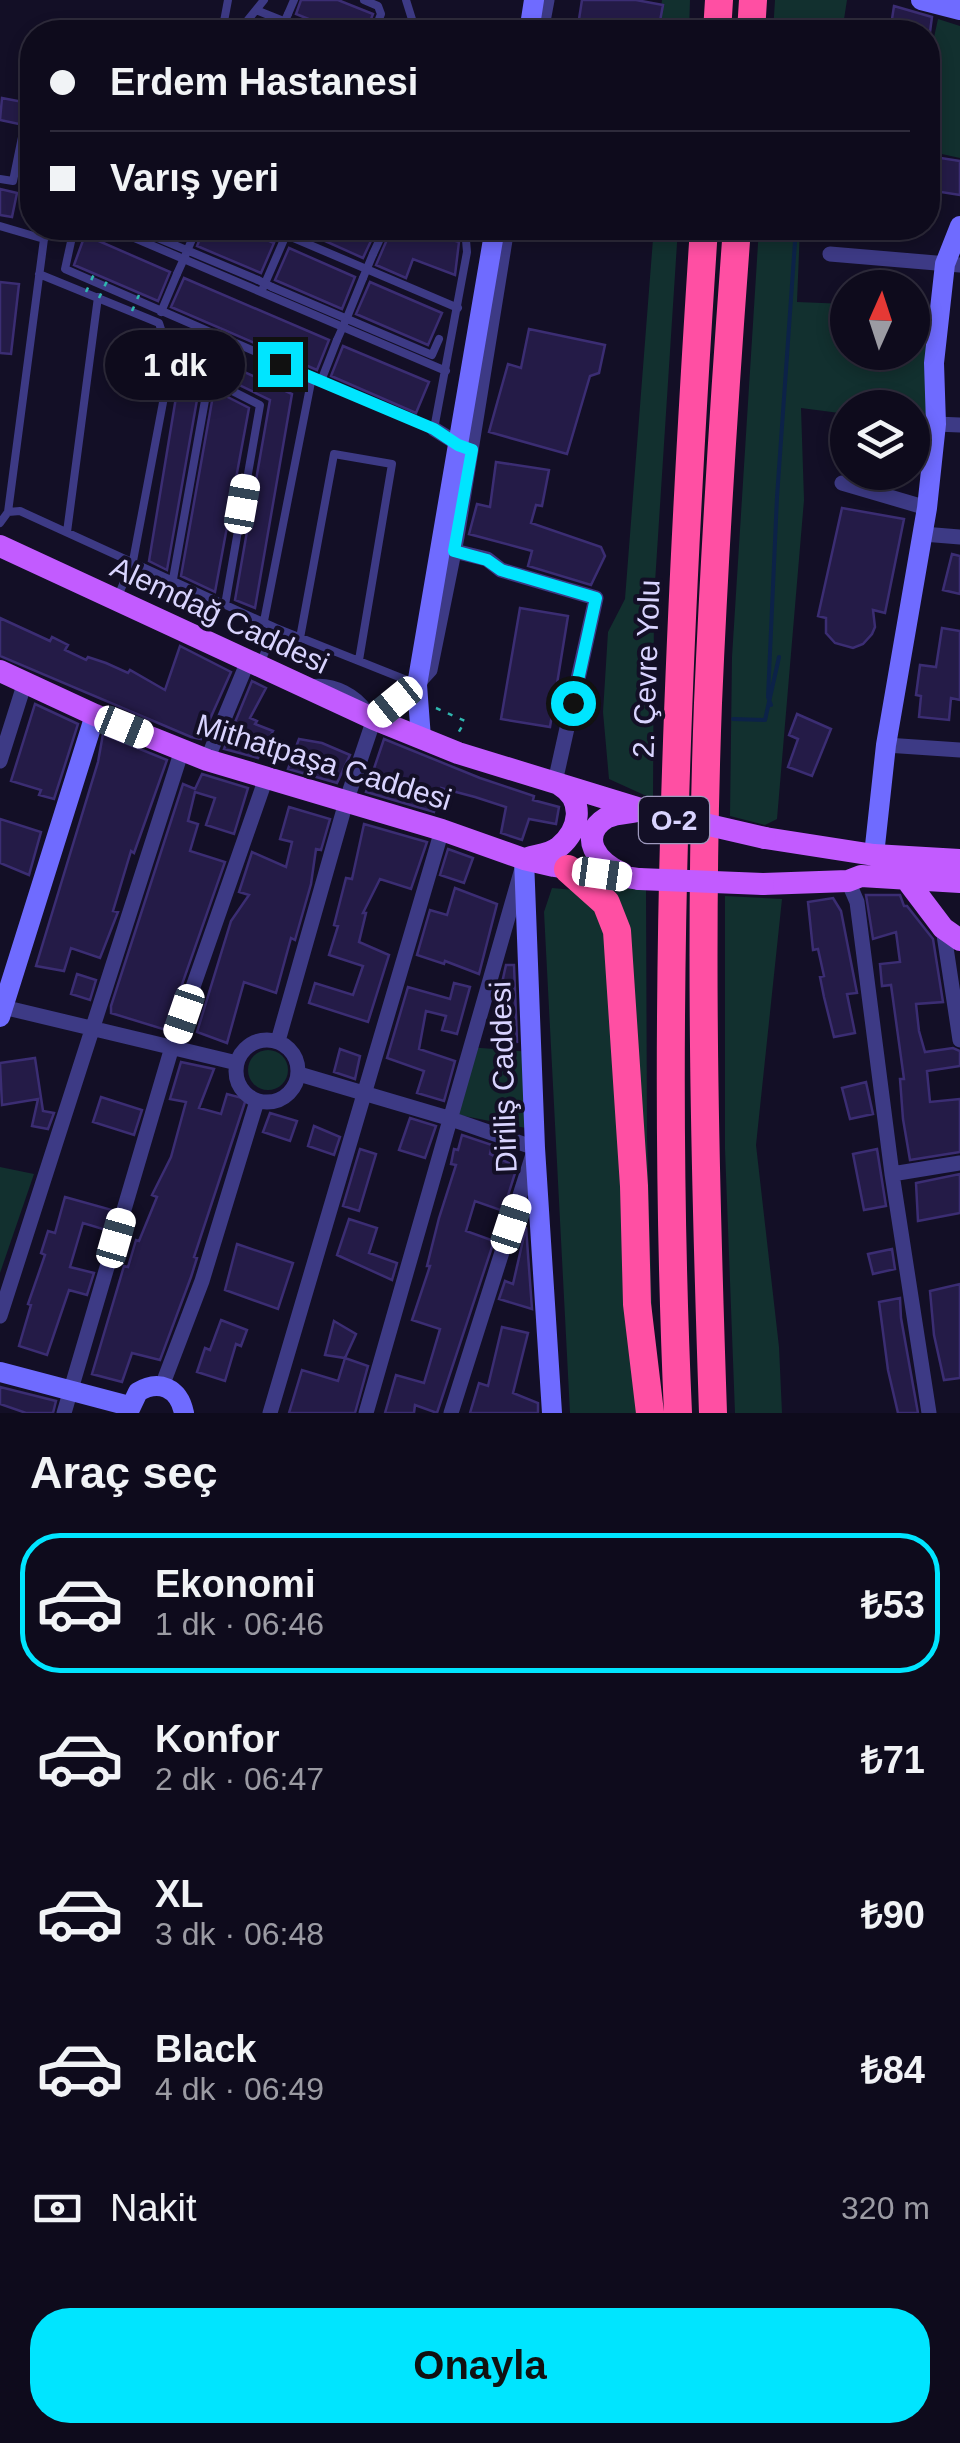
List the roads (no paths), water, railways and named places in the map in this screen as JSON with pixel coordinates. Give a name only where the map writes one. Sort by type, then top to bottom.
[{"type":"highway","name":"2. Çevre Yolu","points":[[678,1413],[669,1100],[670,922],[682,550],[703,240]]},
{"type":"highway","name":"O-2","points":[[713,1413],[706,1234],[704,941],[708,723],[736,240]]},
{"type":"highway","points":[[568,869],[606,903],[618,931],[634,1186],[637,1304],[650,1413]]},
{"type":"main road","name":"Alemdağ Caddesi","points":[[0,546],[374,719],[450,750],[644,810],[765,838],[874,855]]},
{"type":"main road","name":"Mithatpaşa Caddesi","points":[[0,671],[207,760],[442,830],[524,859],[639,879],[763,884],[848,881]]},
{"type":"main road","points":[[524,859],[559,847],[574,828],[576,802],[568,790],[554,782]]},
{"type":"main road","points":[[639,879],[602,862],[592,848],[592,837],[608,816],[644,810]]},
{"type":"main road","points":[[874,855],[960,860]]},
{"type":"main road","points":[[848,881],[862,876],[960,882]]},
{"type":"main road","points":[[906,879],[952,934]]},
{"type":"street","points":[[922,0],[960,10]]},
{"type":"street","points":[[874,855],[886,745],[927,508],[936,424],[934,364],[960,226]]},
{"type":"street","points":[[278,1042],[346,802],[374,719],[430,670],[454,551],[464,447],[493,240]]},
{"type":"street","points":[[421,738],[417,684],[505,240]]},
{"type":"street","points":[[830,254],[952,264]]},
{"type":"street","points":[[936,424],[960,424]]},
{"type":"street","points":[[434,429],[464,447]]},
{"type":"street","points":[[866,490],[927,508]]},
{"type":"street","points":[[922,534],[960,537]]},
{"type":"street","points":[[454,551],[487,560],[501,570],[596,598],[554,782]]},
{"type":"street","points":[[207,760],[253,663]]},
{"type":"street","points":[[0,761],[25,682]]},
{"type":"street","points":[[95,715],[2,1012],[93,1027],[237,1063]]},
{"type":"street","points":[[886,745],[960,750]]},
{"type":"street","points":[[0,1316],[182,750]]},
{"type":"street","points":[[64,1413],[172,1048],[266,778]]},
{"type":"street","points":[[270,1413],[442,830]]},
{"type":"street","points":[[366,1413],[524,859]]},
{"type":"street","name":"Diriliş Caddesi","points":[[524,859],[535,1148],[552,1413]]},
{"type":"street","points":[[848,881],[857,902],[892,1174],[929,1413]]},
{"type":"street","points":[[952,934],[960,1040]]},
{"type":"street","points":[[256,1042],[278,1042],[294,1054],[299,1074],[294,1089],[286,1097],[268,1103],[257,1101],[239,1085],[237,1063],[247,1047],[256,1042]]},
{"type":"street","points":[[299,1074],[535,1148],[452,1413]]},
{"type":"street","points":[[162,1386],[202,1281],[257,1101]]},
{"type":"street","points":[[892,1174],[960,1162]]},
{"type":"street","points":[[0,1372],[71,1389],[128,1410],[138,1392],[153,1385],[162,1386],[176,1394],[184,1413]]},
{"type":"lane","points":[[248,20],[264,0]]},
{"type":"lane","points":[[364,0],[378,6],[379,20]]},
{"type":"lane","points":[[256,10],[281,20]]},
{"type":"lane","points":[[0,179],[12,181],[20,146]]},
{"type":"lane","points":[[0,523],[8,512],[44,240]]},
{"type":"lane","points":[[71,240],[65,270],[434,429],[458,308],[466,240]]},
{"type":"lane","points":[[140,240],[446,371]]},
{"type":"lane","points":[[160,240],[432,355],[438,339]]},
{"type":"lane","points":[[161,312],[192,240]]},
{"type":"lane","points":[[262,292],[284,240]]},
{"type":"lane","points":[[308,240],[458,308]]},
{"type":"lane","points":[[264,621],[316,379],[338,340],[380,240]]},
{"type":"lane","points":[[39,274],[158,323],[171,360],[134,561],[116,599]]},
{"type":"lane","points":[[67,532],[99,298]]},
{"type":"lane","points":[[171,360],[260,404],[225,604]]},
{"type":"lane","points":[[173,580],[210,378]]},
{"type":"lane","points":[[300,638],[334,454],[392,464],[358,660]]},
{"type":"lane","points":[[8,512],[20,511],[276,628],[417,684]]},
{"type":"lane","points":[[253,663],[276,628]]},
{"type":"waterway","points":[[771,705],[768,697],[777,497],[795,240]]},
{"type":"waterway","points":[[733,719],[765,720],[779,657]]}]
